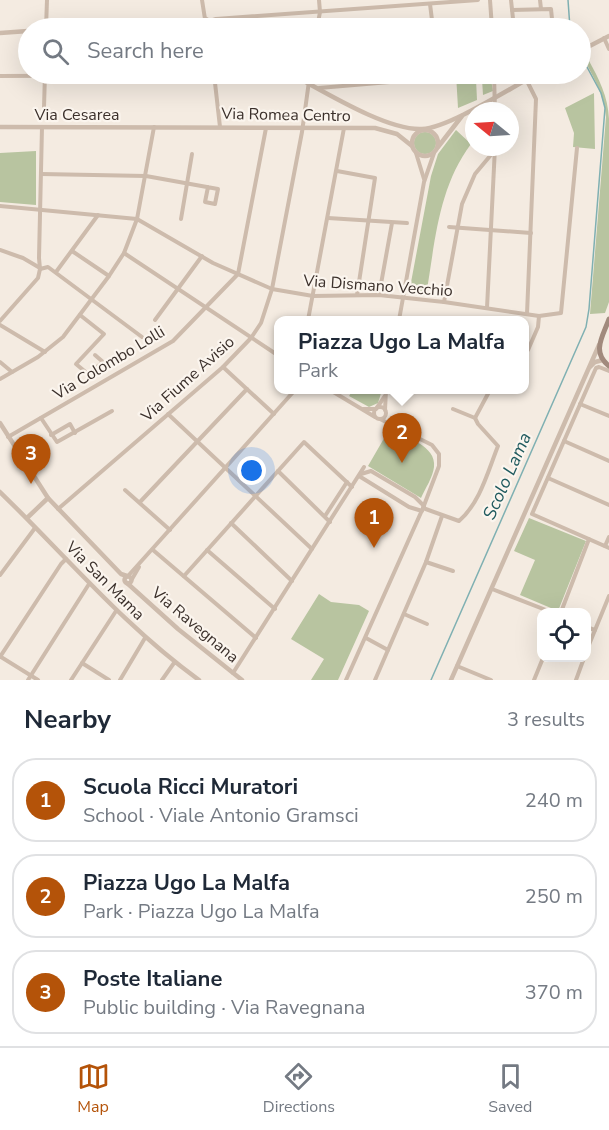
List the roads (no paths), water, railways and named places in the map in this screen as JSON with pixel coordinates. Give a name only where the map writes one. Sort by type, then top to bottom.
[{"type":"main road","points":[[609,319],[599,345],[599,354],[609,366]]},
{"type":"main road","points":[[603,336],[609,331]]},
{"type":"street","points":[[46,18],[47,0]]},
{"type":"street","points":[[202,0],[207,18]]},
{"type":"street","points":[[319,0],[319,18]]},
{"type":"street","points":[[216,18],[320,12],[406,3],[430,4],[478,0]]},
{"type":"street","points":[[490,0],[491,18]]},
{"type":"street","points":[[511,0],[513,18]]},
{"type":"street","points":[[540,0],[541,9]]},
{"type":"street","points":[[430,4],[432,18]]},
{"type":"street","points":[[512,10],[551,9],[552,18]]},
{"type":"street","points":[[0,33],[18,32]]},
{"type":"street","points":[[591,45],[606,37],[609,50]]},
{"type":"street","points":[[0,76],[18,76]]},
{"type":"street","points":[[44,84],[44,107]]},
{"type":"street","points":[[215,84],[220,127]]},
{"type":"street","name":"Via Fiume Avisio","points":[[58,509],[222,367],[251,338],[261,323],[269,305],[303,128],[309,84]]},
{"type":"street","points":[[311,84],[384,122],[402,127],[424,129],[436,136],[436,151]]},
{"type":"street","points":[[319,88],[358,84]]},
{"type":"street","points":[[495,84],[496,102]]},
{"type":"street","points":[[424,183],[421,166],[412,146],[414,135],[464,114],[517,84]]},
{"type":"street","points":[[527,314],[536,99],[528,84]]},
{"type":"street","points":[[400,316],[424,183],[436,151],[464,114]]},
{"type":"street","points":[[42,126],[40,269],[38,278],[0,323],[45,352]]},
{"type":"street","name":"Via Cesarea","points":[[0,127],[152,127]]},
{"type":"street","points":[[143,127],[149,131],[152,138]]},
{"type":"street","points":[[0,378],[45,352],[63,337],[109,276],[123,253],[137,219],[146,176],[152,127]]},
{"type":"street","name":"Via Romea Centro","points":[[152,127],[384,129],[401,136],[412,146]]},
{"type":"street","points":[[238,274],[266,128]]},
{"type":"street","points":[[309,316],[338,171],[344,128]]},
{"type":"street","name":"Via Dismano Vecchio","points":[[137,219],[202,256],[272,289],[314,296],[380,296],[444,302],[538,316],[561,313],[577,148]]},
{"type":"street","points":[[416,153],[423,157],[436,151]]},
{"type":"street","points":[[181,219],[192,154]]},
{"type":"street","points":[[444,302],[462,204],[475,174],[489,156]]},
{"type":"street","points":[[487,308],[495,156]]},
{"type":"street","points":[[338,171],[375,178],[357,295]]},
{"type":"street","points":[[41,174],[146,176],[187,184],[202,186],[208,187],[218,189],[215,204],[205,202],[208,187]]},
{"type":"street","points":[[0,206],[137,219]]},
{"type":"street","points":[[56,272],[99,215]]},
{"type":"street","points":[[328,218],[407,224]]},
{"type":"street","points":[[380,296],[392,223]]},
{"type":"street","points":[[449,227],[531,233]]},
{"type":"street","points":[[0,250],[23,258],[40,269],[48,267],[142,337]]},
{"type":"street","points":[[72,251],[109,276]]},
{"type":"street","points":[[123,253],[274,353]]},
{"type":"street","points":[[155,320],[202,256]]},
{"type":"street","name":"Via Colombo Lolli","points":[[8,437],[173,340],[238,274]]},
{"type":"street","points":[[80,315],[104,334],[76,364],[88,374],[103,362],[95,355]]},
{"type":"street","points":[[529,348],[538,327],[538,316]]},
{"type":"street","points":[[451,680],[599,345]]},
{"type":"street","points":[[587,372],[591,365],[603,360]]},
{"type":"street","points":[[0,362],[12,372]]},
{"type":"street","points":[[222,367],[274,414]]},
{"type":"street","points":[[609,371],[597,367],[532,514],[607,547],[609,537]]},
{"type":"street","points":[[583,381],[590,383]]},
{"type":"street","points":[[140,502],[247,389]]},
{"type":"street","points":[[129,579],[142,561],[293,394]]},
{"type":"street","points":[[337,394],[377,418],[427,441],[439,454],[438,473],[346,680]]},
{"type":"street","points":[[475,418],[487,394]]},
{"type":"street","points":[[377,418],[376,409],[385,396]]},
{"type":"street","points":[[385,396],[385,412]]},
{"type":"street","points":[[580,404],[609,416]]},
{"type":"street","points":[[363,409],[380,407],[397,427]]},
{"type":"street","points":[[358,477],[413,508],[423,508],[459,521],[468,513],[498,446],[475,418],[453,409]]},
{"type":"street","points":[[41,418],[57,442],[112,411]]},
{"type":"street","points":[[377,418],[385,412]]},
{"type":"street","points":[[168,414],[313,549]]},
{"type":"street","name":"Via Ravegnana","points":[[0,423],[48,498],[58,509],[121,574],[129,579],[133,588],[178,629],[242,680]]},
{"type":"street","points":[[51,435],[70,424],[75,433]]},
{"type":"street","points":[[564,441],[609,461]]},
{"type":"street","points":[[184,576],[304,442],[352,487]]},
{"type":"street","points":[[552,453],[558,455]]},
{"type":"street","points":[[366,469],[417,500],[423,508]]},
{"type":"street","points":[[233,673],[358,477],[366,469]]},
{"type":"street","points":[[364,480],[366,469]]},
{"type":"street","points":[[278,471],[330,522]]},
{"type":"street","points":[[548,478],[609,505]]},
{"type":"street","points":[[325,516],[347,482]]},
{"type":"street","points":[[125,490],[170,530]]},
{"type":"street","name":"Via San Mama","points":[[0,492],[116,611],[145,638],[200,680]]},
{"type":"street","points":[[533,495],[539,498]]},
{"type":"street","points":[[27,518],[48,498]]},
{"type":"street","points":[[413,508],[417,500]]},
{"type":"street","points":[[375,680],[426,562],[442,516]]},
{"type":"street","points":[[231,523],[292,581]]},
{"type":"street","points":[[0,575],[35,528]]},
{"type":"street","points":[[563,608],[589,539]]},
{"type":"street","points":[[153,550],[256,638]]},
{"type":"street","points":[[207,550],[274,609]]},
{"type":"street","points":[[38,680],[29,678],[0,657],[66,559]]},
{"type":"street","points":[[426,562],[453,571]]},
{"type":"street","points":[[29,678],[89,584]]},
{"type":"street","points":[[492,589],[541,608]]},
{"type":"street","points":[[591,640],[609,596]]},
{"type":"street","points":[[71,680],[116,611]]},
{"type":"street","points":[[404,614],[427,624]]},
{"type":"street","points":[[591,629],[595,630]]},
{"type":"street","points":[[120,680],[145,638]]},
{"type":"street","points":[[366,638],[388,650]]},
{"type":"street","points":[[534,680],[541,662]]},
{"type":"street","points":[[576,680],[582,662]]},
{"type":"street","points":[[82,663],[109,680]]},
{"type":"street","points":[[162,680],[176,663]]},
{"type":"street","points":[[457,666],[491,680]]},
{"type":"waterway","name":"Scolo Lama","points":[[568,0],[569,18]]},
{"type":"waterway","name":"Scolo Lama","points":[[431,680],[586,327],[605,108],[601,93],[591,74]]},
{"type":"place","name":"Piazza Ugo La Malfa","points":[[402,463]]},
{"type":"place","name":"Poste Italiane","points":[[31,484]]},
{"type":"place","name":"Scuola Ricci Muratori","points":[[374,548]]}]
